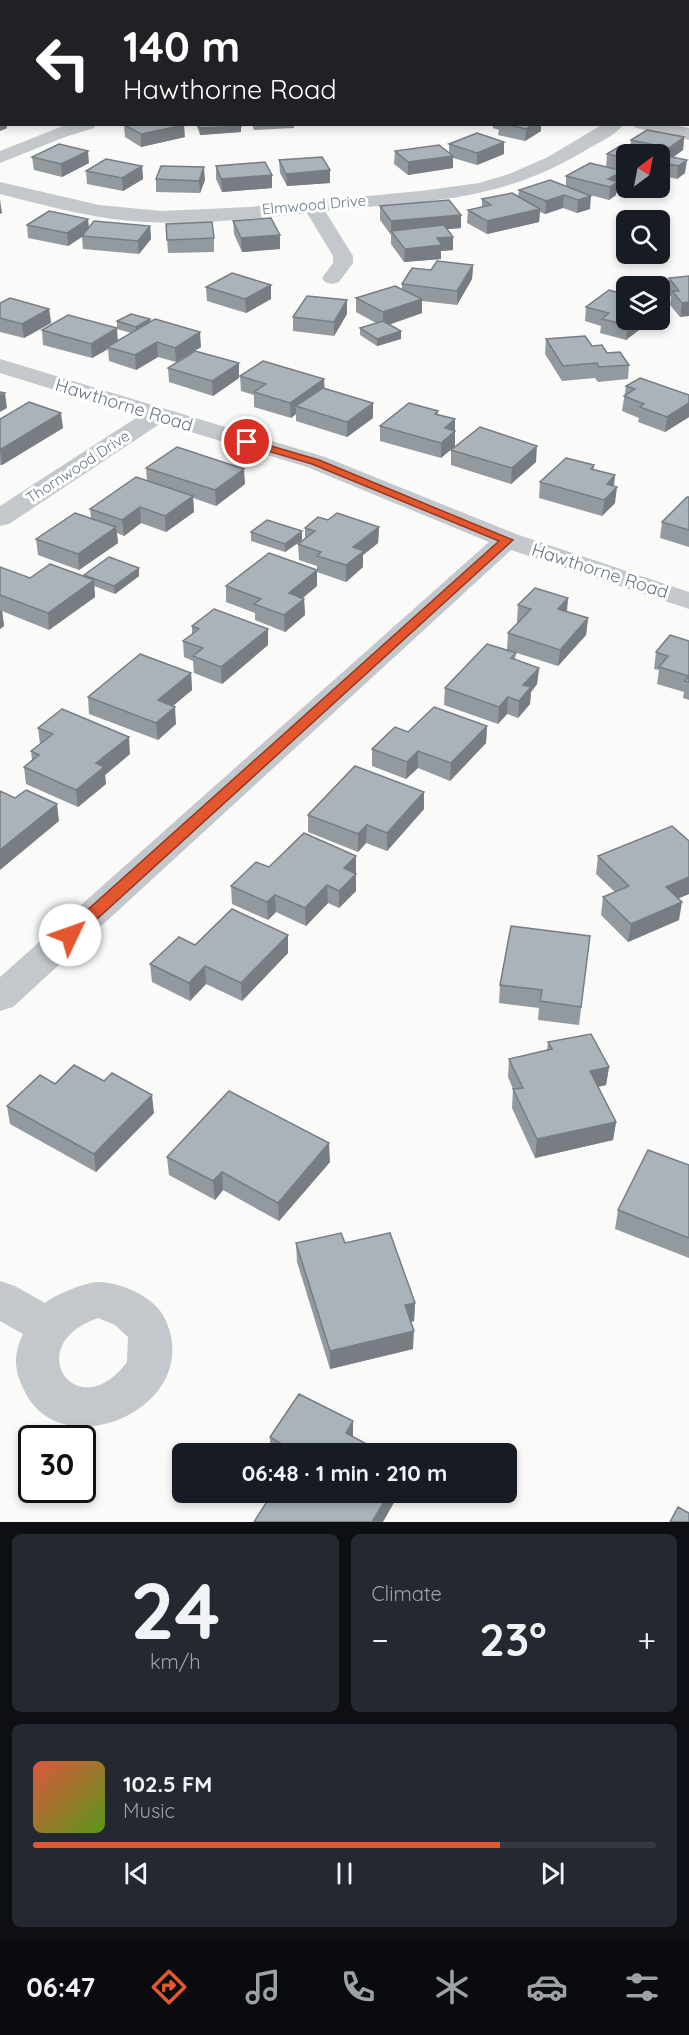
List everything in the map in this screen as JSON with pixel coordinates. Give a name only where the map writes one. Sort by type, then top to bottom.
[{"type":"street","points":[[0,158],[82,126]]},
{"type":"street","name":"Elmwood Drive","points":[[0,188],[74,206],[136,215],[205,215],[436,194],[477,188],[514,179],[546,167],[613,126]]},
{"type":"street","points":[[651,126],[689,134]]},
{"type":"street","points":[[312,205],[343,256],[344,263],[332,278]]},
{"type":"street","name":"Hawthorne Road","points":[[0,366],[316,462],[507,540],[689,601]]},
{"type":"street","name":"Thornwood Drive","points":[[0,518],[156,415]]},
{"type":"street","points":[[0,998],[507,540]]},
{"type":"street","points":[[0,1299],[42,1323]]},
{"type":"building","points":[[126,126],[179,126],[141,134]]},
{"type":"building","points":[[200,126],[241,126],[200,128]]},
{"type":"building","points":[[513,126],[530,126],[526,129]]},
{"type":"building","points":[[647,130],[684,137],[670,147],[670,144],[650,144],[631,140]]},
{"type":"building","points":[[477,133],[504,142],[477,153],[449,144]]},
{"type":"building","points":[[59,144],[88,151],[61,164],[32,157]]},
{"type":"building","points":[[439,145],[453,156],[408,162],[395,151]]},
{"type":"building","points":[[616,148],[616,156],[607,154]]},
{"type":"building","points":[[670,156],[687,160],[678,166],[670,164]]},
{"type":"building","points":[[322,157],[330,170],[286,174],[279,160]]},
{"type":"building","points":[[106,159],[142,166],[122,178],[86,171]]},
{"type":"building","points":[[265,162],[272,175],[221,179],[216,166]]},
{"type":"building","points":[[590,163],[616,169],[616,175],[608,179],[616,183],[610,187],[566,176]]},
{"type":"building","points":[[161,166],[204,167],[199,181],[156,179]]},
{"type":"building","points":[[550,180],[591,196],[578,200],[564,195],[546,201],[519,190]]},
{"type":"building","points":[[512,193],[540,209],[487,221],[468,210],[491,205],[482,199]]},
{"type":"building","points":[[449,200],[461,215],[391,221],[380,206]]},
{"type":"building","points":[[49,211],[88,219],[67,233],[27,225]]},
{"type":"building","points":[[271,218],[280,235],[241,238],[233,221]]},
{"type":"building","points":[[94,221],[150,226],[138,241],[82,236]]},
{"type":"building","points":[[212,222],[214,238],[167,240],[166,224]]},
{"type":"building","points":[[444,225],[453,237],[437,238],[442,245],[405,249],[391,231]]},
{"type":"building","points":[[437,261],[473,265],[457,291],[402,284],[412,268],[431,270]]},
{"type":"building","points":[[232,273],[271,285],[245,299],[206,287]]},
{"type":"building","points":[[689,276],[689,302],[682,303],[672,291],[679,291],[670,278]]},
{"type":"building","points":[[395,286],[422,299],[383,312],[356,298]]},
{"type":"building","points":[[609,290],[616,292],[616,322],[602,319],[609,313],[586,307]]},
{"type":"building","points":[[307,296],[347,300],[334,322],[293,317]]},
{"type":"building","points":[[10,298],[49,309],[22,324],[0,318],[0,303]]},
{"type":"building","points":[[131,314],[150,319],[136,327],[117,321]]},
{"type":"building","points":[[68,315],[117,328],[91,344],[42,330]]},
{"type":"building","points":[[155,319],[200,332],[175,348],[157,342],[135,355],[107,347]]},
{"type":"building","points":[[383,321],[401,331],[377,339],[360,328]]},
{"type":"building","points":[[585,336],[592,346],[602,345],[607,353],[620,352],[629,365],[599,367],[597,363],[563,366],[546,339]]},
{"type":"building","points":[[195,351],[239,363],[212,381],[168,368]]},
{"type":"building","points":[[263,361],[324,379],[290,403],[254,392],[266,384],[240,376]]},
{"type":"building","points":[[640,378],[689,395],[689,403],[667,417],[640,407],[644,404],[624,396],[635,389],[626,386]]},
{"type":"building","points":[[323,388],[373,403],[347,422],[296,406]]},
{"type":"building","points":[[29,402],[61,413],[0,450],[0,419]]},
{"type":"building","points":[[409,403],[438,411],[435,414],[455,419],[445,428],[455,431],[441,443],[380,426]]},
{"type":"building","points":[[480,427],[537,446],[512,468],[451,450]]},
{"type":"building","points":[[177,447],[244,469],[215,490],[146,468]]},
{"type":"building","points":[[566,458],[594,465],[591,469],[615,475],[607,484],[617,487],[604,500],[540,482]]},
{"type":"building","points":[[136,477],[193,496],[165,516],[140,507],[122,520],[90,509]]},
{"type":"building","points":[[689,497],[689,530],[662,522]]},
{"type":"building","points":[[75,513],[116,527],[78,554],[36,539]]},
{"type":"building","points":[[337,513],[379,527],[353,547],[364,551],[346,565],[317,556],[321,552],[298,544],[315,531],[305,528],[318,517],[328,520]]},
{"type":"building","points":[[267,520],[302,531],[285,544],[251,532]]},
{"type":"building","points":[[269,553],[317,570],[289,593],[304,599],[284,615],[254,604],[261,599],[226,586]]},
{"type":"building","points":[[109,557],[139,568],[114,586],[84,575]]},
{"type":"building","points":[[50,564],[94,580],[48,613],[0,595],[0,567],[30,578]]},
{"type":"building","points":[[535,588],[568,598],[558,609],[588,618],[560,650],[508,633],[531,609],[518,605]]},
{"type":"building","points":[[214,609],[268,629],[221,667],[193,656],[203,648],[183,641],[199,629],[192,626]]},
{"type":"building","points":[[670,635],[689,641],[689,676],[659,667],[668,656],[656,652]]},
{"type":"building","points":[[487,644],[516,653],[511,658],[539,668],[523,685],[531,687],[519,701],[508,697],[499,707],[445,688]]},
{"type":"building","points":[[140,654],[191,673],[158,700],[175,707],[156,723],[88,697]]},
{"type":"building","points":[[434,707],[487,726],[451,763],[418,751],[407,762],[372,749],[395,727],[408,732]]},
{"type":"building","points":[[62,709],[129,737],[96,763],[104,767],[76,790],[24,767],[39,755],[31,751],[53,734],[38,728]]},
{"type":"building","points":[[355,766],[424,792],[387,833],[367,825],[358,834],[308,815]]},
{"type":"building","points":[[26,790],[57,804],[0,850],[0,791],[15,798]]},
{"type":"building","points":[[672,826],[689,841],[689,877],[666,887],[682,902],[631,924],[603,897],[629,886],[598,856]]},
{"type":"building","points":[[304,833],[356,856],[344,868],[356,874],[339,891],[327,885],[305,908],[275,895],[267,902],[231,886],[256,862],[269,867]]},
{"type":"building","points":[[232,909],[288,935],[241,983],[205,966],[189,983],[150,964],[179,937],[195,945]]},
{"type":"building","points":[[511,926],[590,936],[581,1007],[540,1001],[542,990],[500,985]]},
{"type":"building","points":[[591,1034],[609,1067],[590,1071],[616,1122],[537,1139],[513,1089],[523,1088],[509,1059],[552,1049],[548,1042]]},
{"type":"building","points":[[74,1065],[104,1081],[112,1073],[152,1095],[94,1154],[7,1106],[40,1075],[55,1084]]},
{"type":"building","points":[[229,1091],[329,1143],[278,1203],[222,1172],[213,1181],[167,1157]]},
{"type":"building","points":[[648,1150],[689,1165],[689,1238],[618,1210]]},
{"type":"building","points":[[341,1233],[345,1243],[390,1233],[415,1303],[405,1305],[414,1331],[330,1351],[296,1243]]},
{"type":"building","points":[[299,1394],[353,1421],[346,1433],[365,1443],[280,1443],[270,1437]]},
{"type":"building","points":[[266,1503],[383,1503],[372,1522],[254,1522]]},
{"type":"building","points":[[678,1507],[689,1513],[689,1522],[670,1522]]},
{"type":"route","points":[[70,935],[507,540],[316,462],[247,442]]}]
